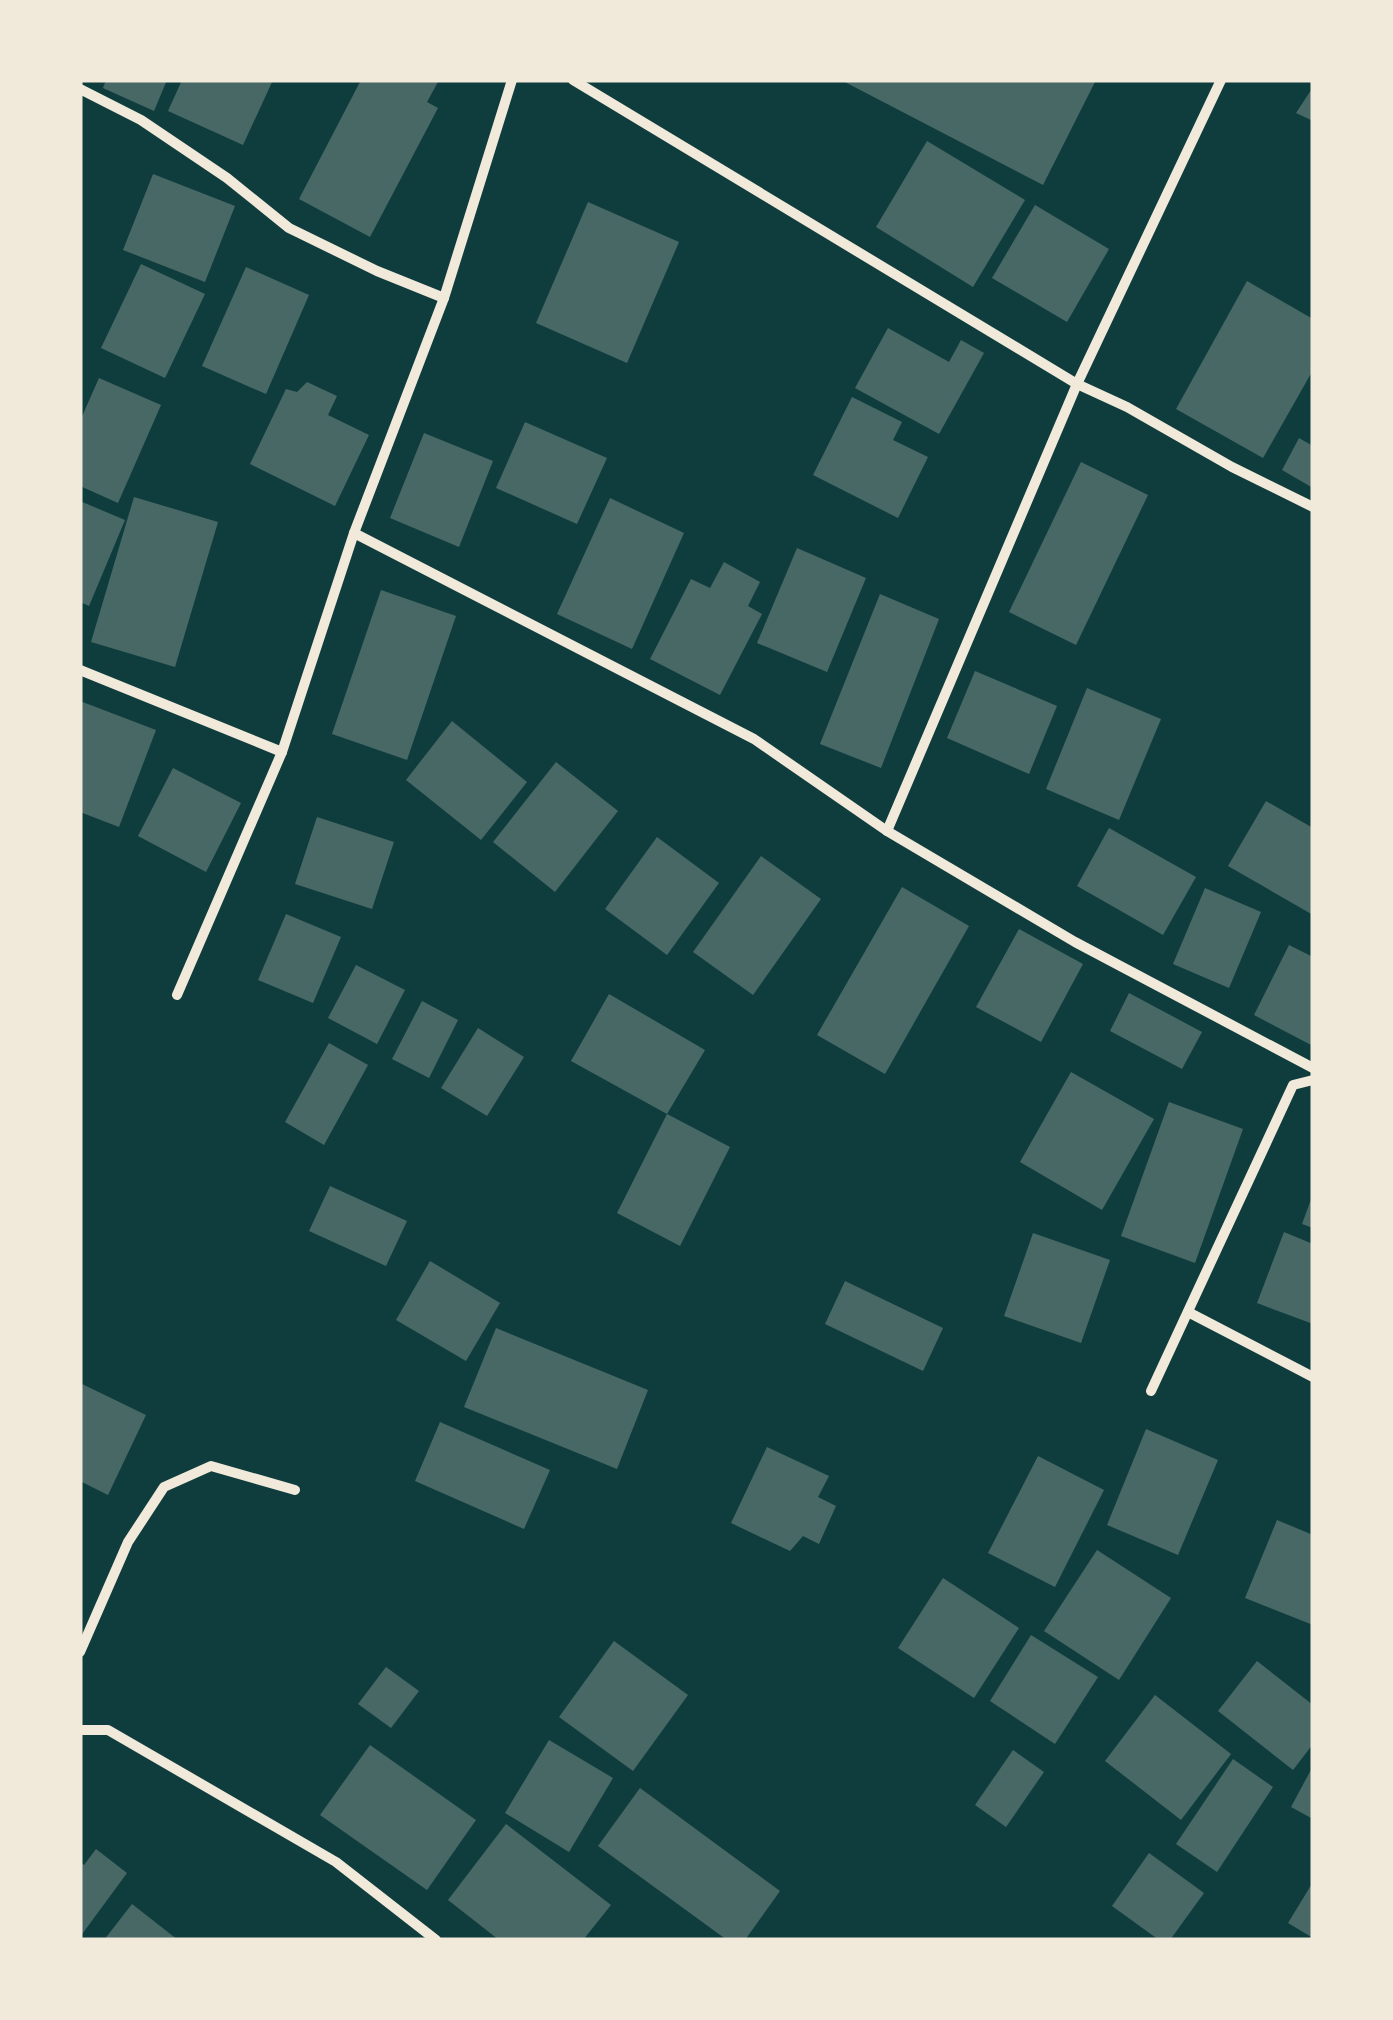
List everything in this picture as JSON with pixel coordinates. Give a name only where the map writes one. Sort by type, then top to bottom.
[{"type":"street","points":[[177,995],[282,752],[354,532],[444,298],[512,80]]},
{"type":"street","points":[[573,80],[1077,384],[1313,508]]},
{"type":"street","points":[[888,831],[1077,384],[1221,80]]},
{"type":"street","points":[[80,89],[141,120],[227,178],[289,228],[377,272],[444,298]]},
{"type":"street","points":[[354,532],[754,739],[888,831],[1075,942],[1313,1068]]},
{"type":"street","points":[[80,670],[282,752]]},
{"type":"street","points":[[1151,1391],[1293,1085],[1313,1080]]},
{"type":"street","points":[[1188,1312],[1313,1377]]},
{"type":"street","points":[[80,1652],[128,1542],[164,1486],[211,1466],[295,1490]]},
{"type":"street","points":[[80,1730],[108,1730],[336,1862],[436,1940]]},
{"type":"building","points":[[106,80],[167,80],[154,111],[103,88]]},
{"type":"building","points":[[182,80],[273,80],[243,145],[168,111]]},
{"type":"building","points":[[361,80],[439,80],[427,102],[438,108],[370,237],[299,199]]},
{"type":"building","points":[[841,80],[1096,80],[1043,185]]},
{"type":"building","points":[[1313,87],[1313,121],[1296,113]]},
{"type":"building","points":[[927,141],[1025,200],[973,287],[876,227]]},
{"type":"building","points":[[153,174],[235,206],[205,282],[123,250]]},
{"type":"building","points":[[588,202],[679,242],[627,363],[536,323]]},
{"type":"building","points":[[1035,205],[1109,249],[1067,322],[992,278]]},
{"type":"building","points":[[141,264],[205,294],[165,378],[101,348]]},
{"type":"building","points":[[246,267],[309,295],[266,394],[202,366]]},
{"type":"building","points":[[1247,281],[1313,319],[1313,370],[1263,458],[1176,409]]},
{"type":"building","points":[[888,328],[949,362],[961,340],[984,353],[939,434],[855,388]]},
{"type":"building","points":[[99,378],[161,405],[118,503],[80,486],[80,421]]},
{"type":"building","points":[[307,382],[337,396],[328,415],[369,435],[335,506],[250,464],[286,389],[297,392]]},
{"type":"building","points":[[852,397],[902,422],[893,440],[928,457],[898,518],[813,475]]},
{"type":"building","points":[[525,422],[607,458],[577,524],[496,488]]},
{"type":"building","points":[[424,433],[493,461],[459,547],[390,518]]},
{"type":"building","points":[[1299,438],[1313,446],[1313,488],[1282,470]]},
{"type":"building","points":[[1081,462],[1148,495],[1076,645],[1009,612]]},
{"type":"building","points":[[134,497],[218,522],[175,667],[91,642]]},
{"type":"building","points":[[610,498],[684,533],[632,649],[557,614]]},
{"type":"building","points":[[80,501],[125,520],[89,606],[80,602]]},
{"type":"building","points":[[797,548],[866,578],[827,672],[757,643]]},
{"type":"building","points":[[724,562],[760,582],[748,606],[762,614],[720,695],[650,659],[691,579],[710,588]]},
{"type":"building","points":[[381,590],[456,616],[407,760],[332,734]]},
{"type":"building","points":[[880,594],[939,619],[881,768],[820,744]]},
{"type":"building","points":[[975,671],[1057,706],[1029,774],[947,738]]},
{"type":"building","points":[[1087,688],[1161,719],[1119,820],[1046,789]]},
{"type":"building","points":[[80,701],[156,730],[119,827],[80,812]]},
{"type":"building","points":[[452,721],[527,782],[481,840],[406,780]]},
{"type":"building","points":[[556,762],[618,811],[555,892],[493,842]]},
{"type":"building","points":[[173,768],[241,803],[206,872],[138,836]]},
{"type":"building","points":[[1266,801],[1313,828],[1313,915],[1228,866]]},
{"type":"building","points":[[317,817],[394,842],[372,909],[295,884]]},
{"type":"building","points":[[1109,828],[1196,877],[1163,935],[1077,886]]},
{"type":"building","points":[[657,837],[719,883],[667,955],[605,909]]},
{"type":"building","points":[[761,856],[821,899],[753,995],[693,952]]},
{"type":"building","points":[[902,887],[969,926],[885,1074],[817,1035]]},
{"type":"building","points":[[1205,888],[1261,912],[1229,988],[1173,964]]},
{"type":"building","points":[[286,914],[341,937],[313,1003],[258,980]]},
{"type":"building","points":[[1019,929],[1083,964],[1041,1042],[976,1007]]},
{"type":"building","points":[[1289,945],[1313,957],[1313,1046],[1254,1015]]},
{"type":"building","points":[[356,965],[405,990],[377,1044],[328,1018]]},
{"type":"building","points":[[1129,993],[1202,1032],[1182,1069],[1110,1031]]},
{"type":"building","points":[[609,994],[705,1050],[667,1114],[571,1061]]},
{"type":"building","points":[[422,1001],[458,1020],[429,1078],[392,1059]]},
{"type":"building","points":[[478,1028],[524,1057],[487,1116],[441,1088]]},
{"type":"building","points":[[329,1043],[368,1065],[324,1145],[285,1122]]},
{"type":"building","points":[[1071,1072],[1154,1119],[1102,1210],[1020,1162]]},
{"type":"building","points":[[1169,1102],[1243,1129],[1195,1263],[1121,1236]]},
{"type":"building","points":[[667,1114],[730,1147],[680,1246],[617,1213]]},
{"type":"building","points":[[330,1186],[407,1221],[386,1266],[309,1231]]},
{"type":"building","points":[[1313,1194],[1313,1228],[1302,1224]]},
{"type":"building","points":[[1284,1232],[1313,1244],[1313,1324],[1257,1303]]},
{"type":"building","points":[[1033,1233],[1110,1260],[1081,1343],[1004,1316]]},
{"type":"building","points":[[430,1261],[500,1303],[466,1361],[396,1320]]},
{"type":"building","points":[[845,1281],[943,1328],[923,1371],[825,1324]]},
{"type":"building","points":[[496,1328],[648,1390],[617,1469],[464,1407]]},
{"type":"building","points":[[80,1383],[146,1415],[108,1495],[80,1481]]},
{"type":"building","points":[[440,1422],[550,1470],[524,1529],[415,1481]]},
{"type":"building","points":[[1146,1429],[1218,1460],[1178,1555],[1107,1525]]},
{"type":"building","points":[[767,1447],[829,1476],[818,1497],[836,1506],[819,1544],[803,1536],[790,1551],[731,1523]]},
{"type":"building","points":[[1038,1456],[1104,1490],[1055,1587],[988,1553]]},
{"type":"building","points":[[1277,1520],[1313,1535],[1313,1625],[1245,1598]]},
{"type":"building","points":[[1097,1550],[1171,1598],[1119,1680],[1044,1631]]},
{"type":"building","points":[[943,1578],[1019,1628],[974,1698],[898,1648]]},
{"type":"building","points":[[1031,1635],[1098,1677],[1055,1744],[990,1701]]},
{"type":"building","points":[[614,1641],[688,1695],[633,1771],[559,1717]]},
{"type":"building","points":[[1257,1661],[1313,1705],[1313,1744],[1293,1770],[1218,1711]]},
{"type":"building","points":[[386,1667],[419,1691],[391,1728],[358,1704]]},
{"type":"building","points":[[1155,1695],[1231,1754],[1181,1820],[1105,1761]]},
{"type":"building","points":[[549,1740],[613,1778],[569,1852],[505,1813]]},
{"type":"building","points":[[370,1745],[476,1820],[427,1890],[320,1815]]},
{"type":"building","points":[[1013,1750],[1044,1772],[1006,1827],[975,1805]]},
{"type":"building","points":[[1233,1759],[1273,1787],[1217,1872],[1176,1844]]},
{"type":"building","points":[[1313,1766],[1313,1819],[1291,1807]]},
{"type":"building","points":[[640,1788],[780,1891],[745,1940],[727,1940],[598,1846]]},
{"type":"building","points":[[506,1824],[611,1905],[583,1940],[499,1940],[448,1900]]},
{"type":"building","points":[[96,1849],[127,1873],[80,1937],[80,1862],[84,1865]]},
{"type":"building","points":[[1149,1853],[1204,1893],[1170,1940],[1159,1940],[1112,1906]]},
{"type":"building","points":[[1313,1882],[1313,1938],[1288,1923]]},
{"type":"building","points":[[132,1904],[178,1940],[104,1940]]}]
